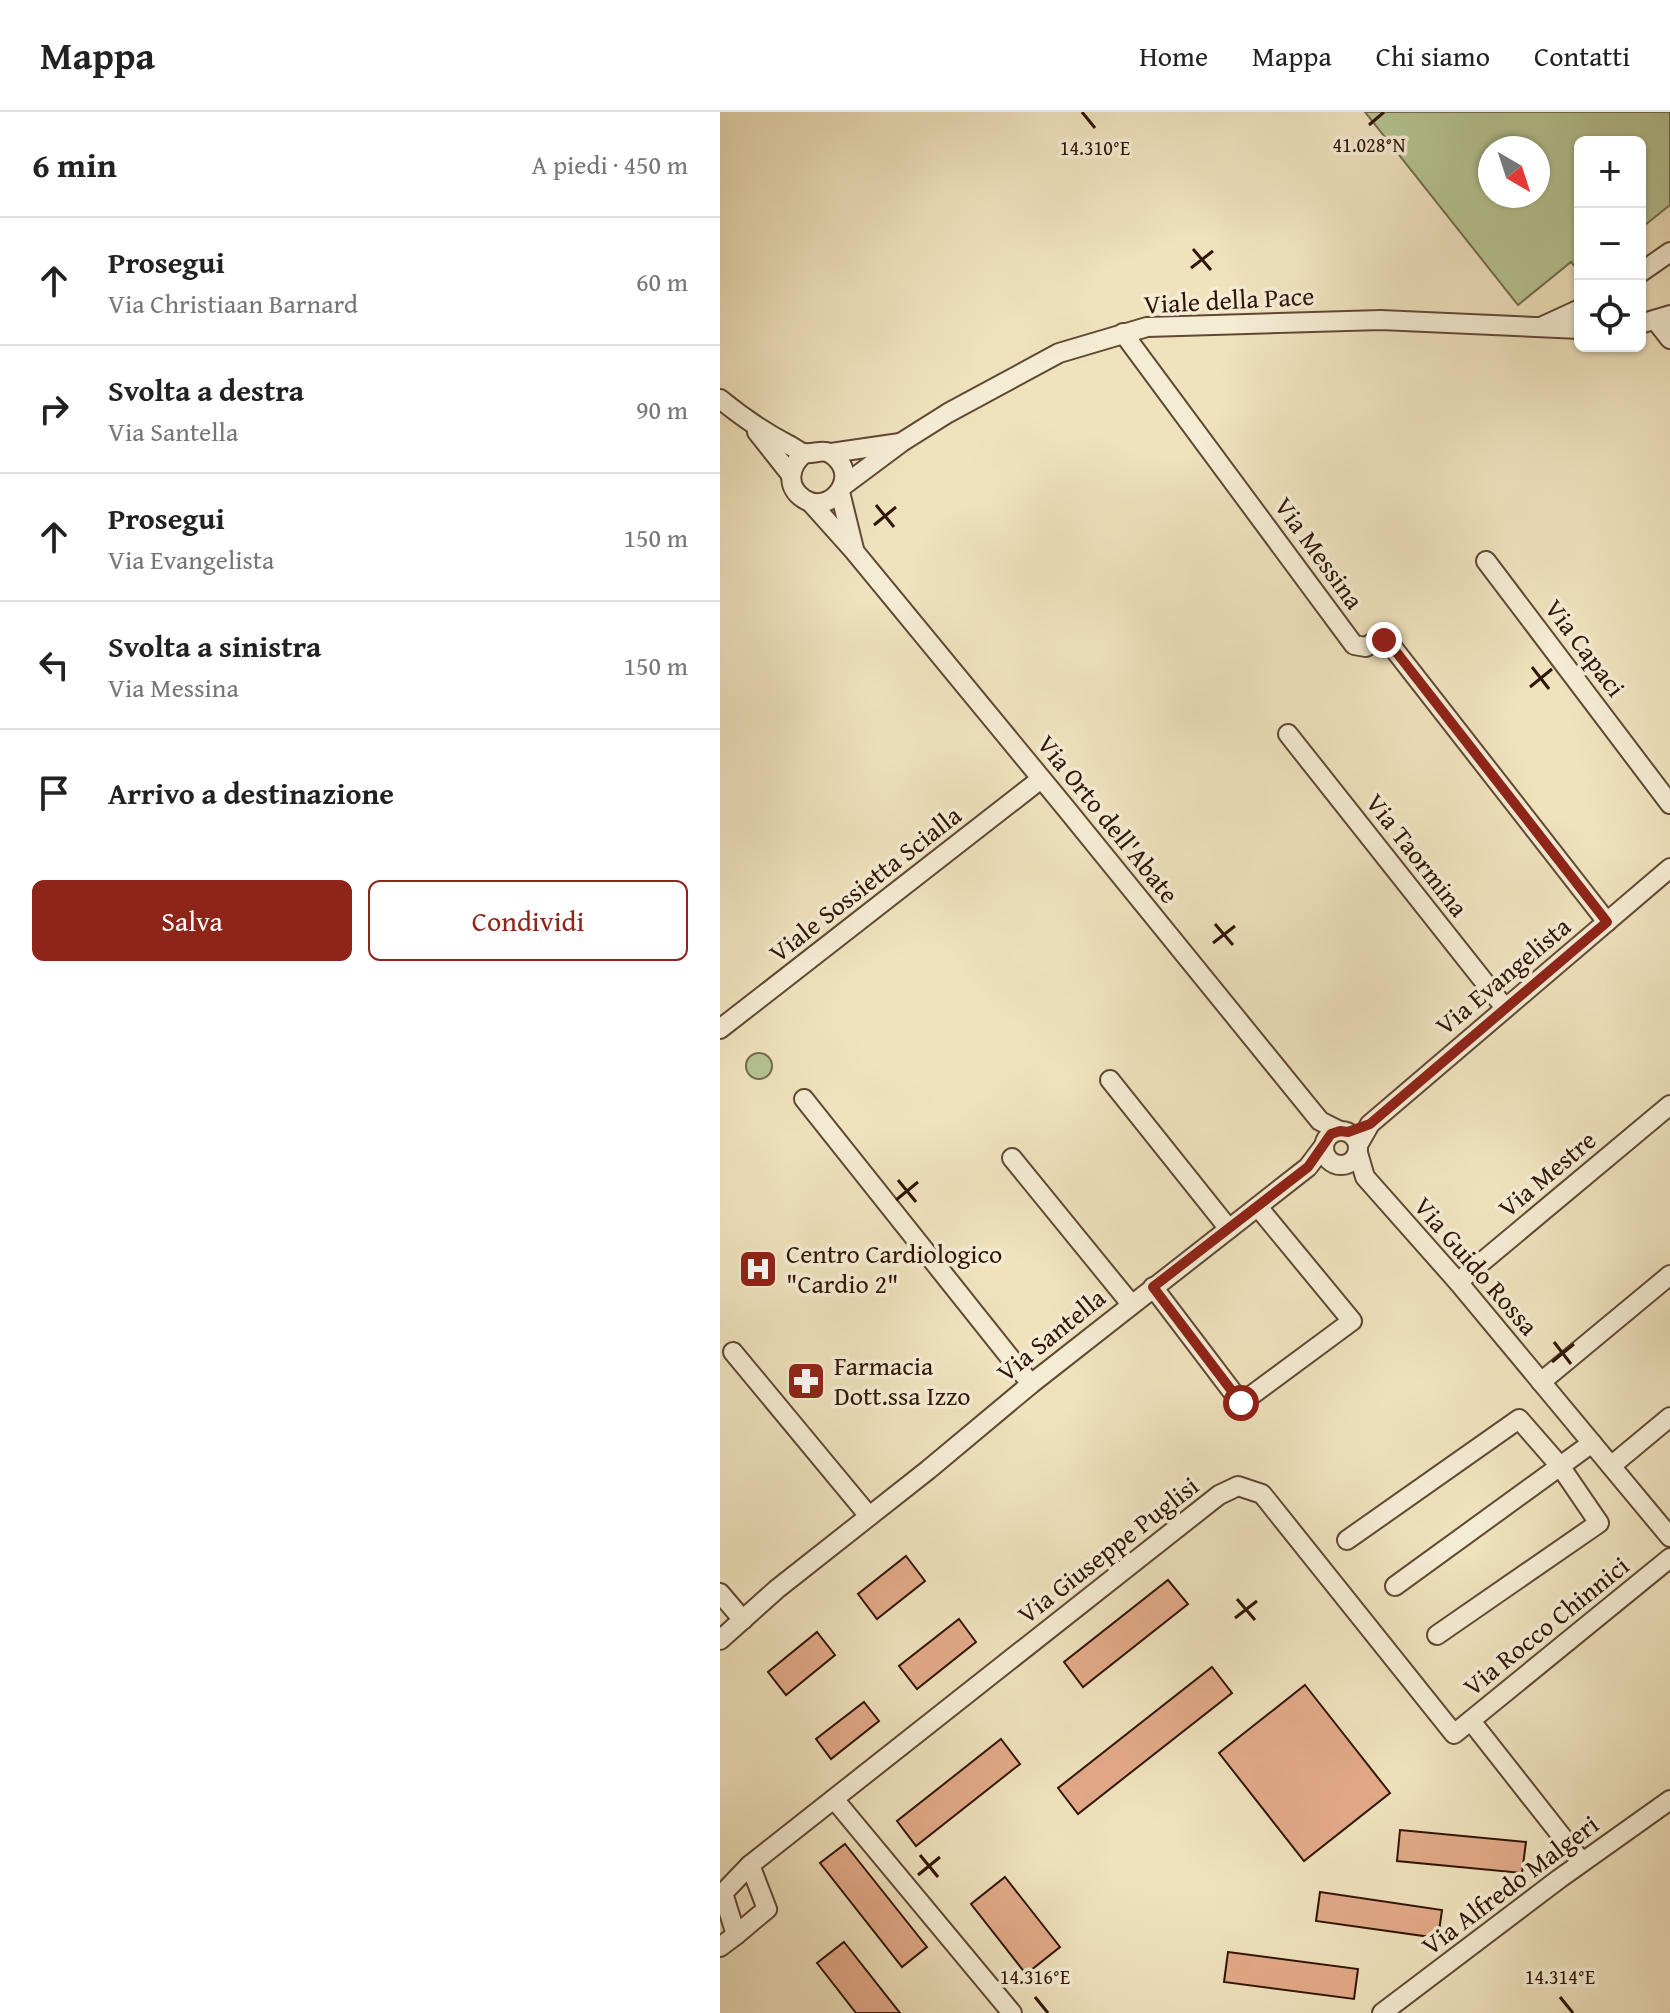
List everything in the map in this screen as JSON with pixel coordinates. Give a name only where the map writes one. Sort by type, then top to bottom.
[{"type":"street","points":[[1646,269],[1670,252]]},
{"type":"street","name":"Viale della Pace","points":[[1537,329],[1574,312]]},
{"type":"street","name":"Viale della Pace","points":[[841,489],[902,442],[948,413],[1059,353],[1147,327],[1381,320],[1574,329]]},
{"type":"street","points":[[1655,320],[1670,339]]},
{"type":"street","name":"Via Messina","points":[[1123,333],[1354,645],[1366,647],[1377,640],[1390,644],[1607,922]]},
{"type":"street","points":[[720,399],[753,426],[805,453],[823,450],[831,453],[841,464],[844,479],[841,489],[854,551]]},
{"type":"street","points":[[753,426],[791,475],[796,492],[811,503],[827,502],[841,489]]},
{"type":"street","name":"Viale della Pace","points":[[831,453],[902,442]]},
{"type":"street","points":[[791,475],[793,466],[805,453]]},
{"type":"street","name":"Via Orto dell'Abate","points":[[811,503],[854,551],[1341,1147]]},
{"type":"street","name":"Via Capaci","points":[[1486,561],[1670,804]]},
{"type":"street","name":"Via Taormina","points":[[1288,734],[1505,1008]]},
{"type":"street","name":"Viale Sossietta Scialla","points":[[720,1029],[1041,779]]},
{"type":"street","name":"Via Evangelista","points":[[1341,1147],[1607,922],[1667,877]]},
{"type":"street","points":[[1110,1080],[1229,1229]]},
{"type":"street","points":[[804,1099],[1031,1384]]},
{"type":"street","name":"Via Mestre","points":[[1458,1282],[1670,1105]]},
{"type":"street","name":"Via Santella","points":[[720,1640],[777,1589],[1131,1304],[1308,1167],[1341,1147]]},
{"type":"street","name":"Via Guido Rossa","points":[[1341,1147],[1670,1537]]},
{"type":"street","points":[[1012,1158],[1131,1304]]},
{"type":"street","points":[[1153,1287],[1241,1403],[1352,1321],[1258,1207]]},
{"type":"street","points":[[1541,1382],[1670,1275]]},
{"type":"street","points":[[733,1352],[869,1516]]},
{"type":"street","points":[[1611,1466],[1670,1417]]},
{"type":"street","points":[[1347,1540],[1519,1419],[1560,1466],[1599,1523],[1437,1635]]},
{"type":"street","points":[[1395,1586],[1592,1443]]},
{"type":"street","name":"Via Giuseppe Puglisi","points":[[736,1935],[723,1893],[750,1865],[1219,1495],[1238,1486],[1262,1494],[1454,1734]]},
{"type":"street","name":"Via Rocco Chinnici","points":[[1454,1734],[1670,1558]]},
{"type":"street","points":[[720,1593],[743,1620]]},
{"type":"street","points":[[1471,1721],[1582,1862]]},
{"type":"street","points":[[834,1799],[1012,2013]]},
{"type":"street","name":"Via Alfredo Malgeri","points":[[1382,2013],[1582,1862],[1670,1800]]},
{"type":"street","points":[[720,1947],[767,1909],[750,1865]]},
{"type":"green space","points":[[1365,112],[1670,112],[1670,205],[1646,224],[1646,136],[1574,136],[1574,265],[1571,262],[1518,305]]},
{"type":"green space","points":[[759,1053],[768,1057],[772,1066],[768,1075],[759,1079],[750,1075],[746,1066],[750,1057]]},
{"type":"building","points":[[906,1556],[925,1581],[877,1619],[858,1594]]},
{"type":"building","points":[[1168,1580],[1188,1604],[1083,1687],[1064,1662]]},
{"type":"building","points":[[959,1619],[976,1642],[917,1689],[899,1666]]},
{"type":"building","points":[[817,1632],[835,1655],[786,1695],[768,1672]]},
{"type":"building","points":[[1212,1667],[1232,1693],[1078,1814],[1058,1788]]},
{"type":"building","points":[[1305,1685],[1390,1793],[1304,1861],[1219,1753]]},
{"type":"building","points":[[864,1702],[879,1721],[831,1759],[816,1739]]},
{"type":"building","points":[[1001,1739],[1020,1764],[916,1846],[897,1821]]},
{"type":"building","points":[[1400,1830],[1526,1842],[1522,1873],[1397,1861]]},
{"type":"building","points":[[845,1844],[927,1947],[902,1967],[820,1863]]},
{"type":"building","points":[[1005,1877],[1060,1947],[1026,1974],[971,1904]]},
{"type":"building","points":[[1320,1892],[1442,1910],[1438,1938],[1316,1921]]},
{"type":"building","points":[[844,1942],[900,2013],[856,2013],[817,1963]]},
{"type":"building","points":[[1228,1952],[1358,1969],[1354,1999],[1224,1982]]},
{"type":"place","name":"Centro Cardiologico \"Cardio 2\"","points":[[758,1269]]},
{"type":"place","name":"Farmacia Dott.ssa Izzo","points":[[806,1381]]},
{"type":"route","points":[[1241,1403],[1153,1287],[1308,1167],[1327,1137],[1335,1132],[1348,1132],[1370,1124],[1607,922],[1384,640]]}]
